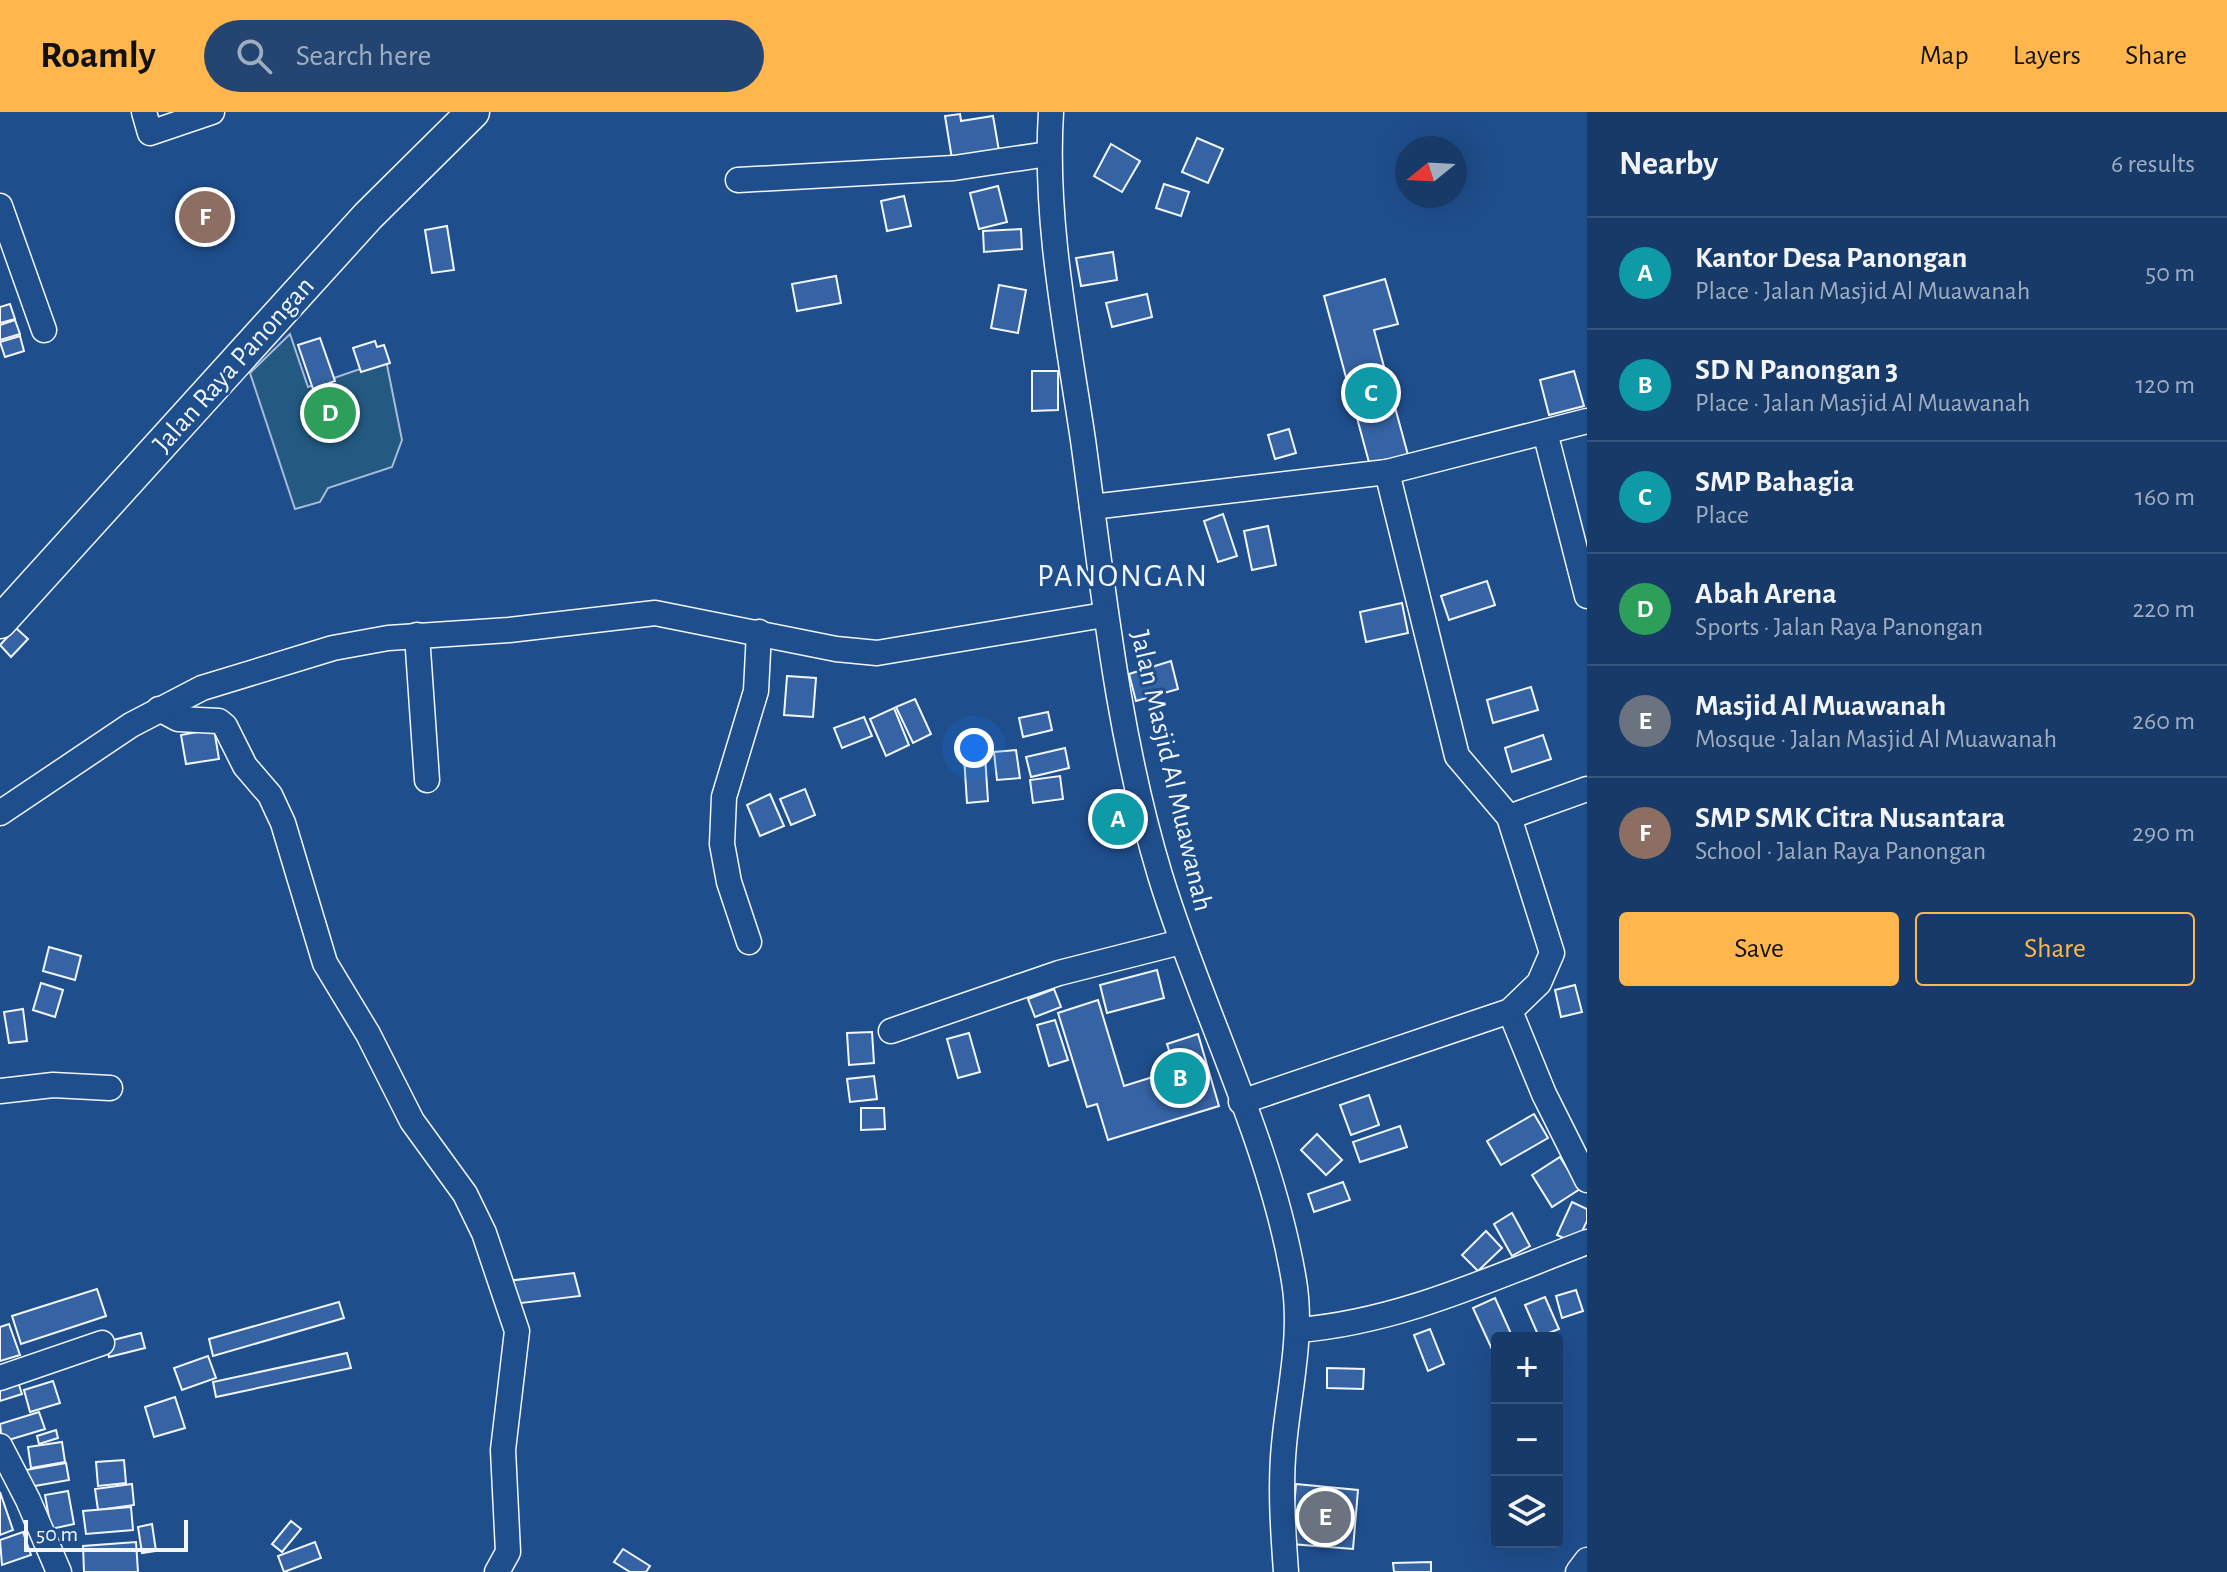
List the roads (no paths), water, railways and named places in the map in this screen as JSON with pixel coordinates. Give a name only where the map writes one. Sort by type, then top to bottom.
[{"type":"main road","name":"Jalan Raya Panongan","points":[[0,622],[368,216],[473,112]]},
{"type":"street","points":[[144,112],[150,133],[212,112]]},
{"type":"street","name":"Jalan Masjid Al Muawanah","points":[[1051,112],[1049,188],[1104,615],[1122,716],[1158,871],[1283,1225],[1295,1284],[1298,1330],[1283,1449],[1286,1572]]},
{"type":"street","points":[[738,180],[954,168],[1048,154]]},
{"type":"street","points":[[0,206],[44,330]]},
{"type":"street","points":[[1092,507],[1387,472],[1587,421]]},
{"type":"street","points":[[1545,432],[1587,596]]},
{"type":"street","points":[[1241,1102],[1510,1011],[1539,983],[1552,953],[1509,817],[1457,756],[1387,472]]},
{"type":"street","points":[[0,813],[159,709],[202,688],[333,648],[417,635],[509,630],[655,613],[836,649],[877,653],[1104,615]]},
{"type":"street","points":[[749,942],[729,882],[722,844],[724,797],[756,691],[759,632]]},
{"type":"street","points":[[417,635],[427,780]]},
{"type":"street","points":[[159,709],[178,719],[219,721],[225,726],[245,766],[270,795],[283,823],[325,963],[368,1034],[412,1121],[465,1194],[484,1233],[517,1331],[503,1450],[508,1552],[497,1572]]},
{"type":"street","points":[[1509,817],[1587,789]]},
{"type":"street","points":[[891,1031],[1059,973],[1181,942]]},
{"type":"street","points":[[1510,1011],[1544,1094],[1587,1180]]},
{"type":"street","points":[[0,1091],[53,1085],[110,1088]]},
{"type":"street","points":[[1298,1330],[1338,1327],[1399,1313],[1587,1242]]},
{"type":"street","points":[[0,1378],[102,1343]]},
{"type":"street","points":[[0,1446],[28,1500],[59,1572]]},
{"type":"street","points":[[1578,1572],[1587,1560]]},
{"type":"place","name":"SMP SMK Citra Nusantara","points":[[205,217]]},
{"type":"place","name":"SMP Bahagia","points":[[1371,393]]},
{"type":"place","name":"Abah Arena","points":[[330,413]]},
{"type":"place","name":"Kantor Desa Panongan","points":[[1118,819]]},
{"type":"place","name":"SD N Panongan 3","points":[[1180,1078]]},
{"type":"place","name":"Masjid Al Muawanah","points":[[1325,1517]]},
{"type":"district","name":"PANONGAN","points":[[1123,576]]}]
